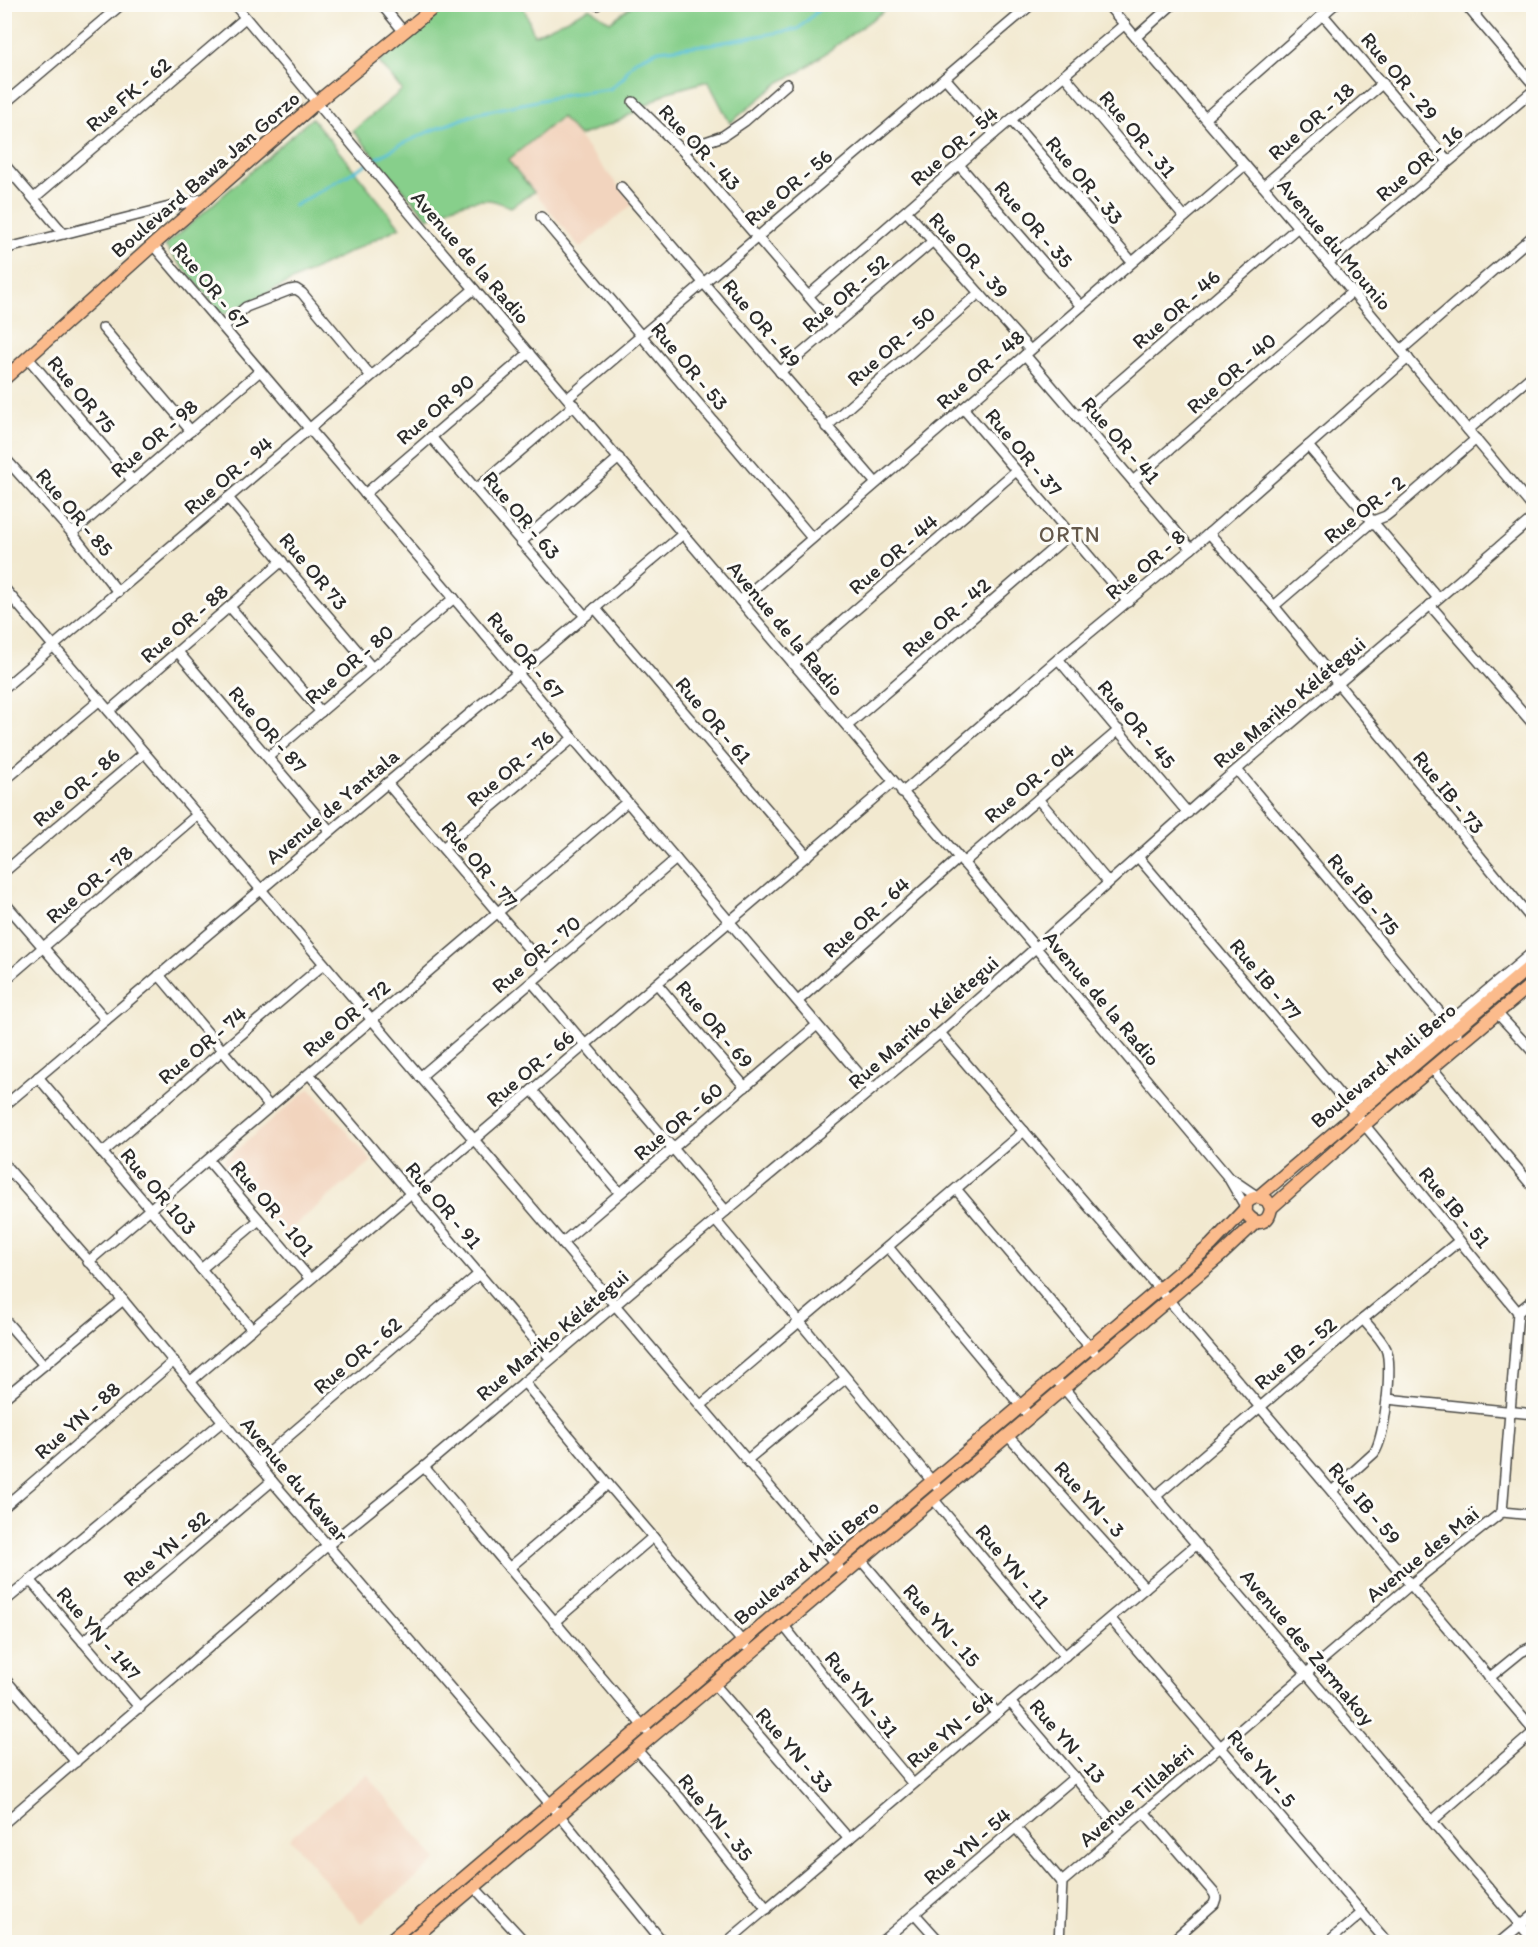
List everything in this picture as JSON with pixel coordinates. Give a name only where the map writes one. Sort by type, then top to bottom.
[{"type":"main road","name":"Boulevard Bawa Jan Gorzo","points":[[4,379],[153,244],[317,102],[438,4]]},
{"type":"main road","name":"Boulevard Mali Bero","points":[[1258,1197],[1352,1110],[1533,963]]},
{"type":"main road","name":"Boulevard Mali Bero","points":[[1271,1208],[1364,1125],[1533,982]]},
{"type":"main road","points":[[1258,1197],[1267,1200],[1271,1208],[1265,1220],[1256,1222],[1249,1219],[1246,1208],[1250,1200],[1258,1197]]},
{"type":"main road","name":"Boulevard Mali Bero","points":[[388,1942],[1211,1245],[1246,1208]]},
{"type":"main road","name":"Boulevard Mali Bero","points":[[409,1942],[1064,1389],[1220,1256],[1256,1222]]},
{"type":"street","points":[[104,4],[112,14]]},
{"type":"street","points":[[4,104],[122,4]]},
{"type":"street","name":"Avenue de la Radio","points":[[234,4],[1036,948],[1228,1177],[1246,1208]]},
{"type":"street","points":[[381,4],[404,32]]},
{"type":"street","name":"Rue OR - 56","points":[[476,489],[640,336],[1032,4]]},
{"type":"street","name":"Avenue du Mounio","points":[[1107,4],[1352,291],[1533,509]]},
{"type":"street","points":[[1136,37],[1173,4]]},
{"type":"street","points":[[1205,118],[1335,4]]},
{"type":"street","points":[[1465,4],[1533,85]]},
{"type":"street","points":[[1476,17],[1477,4]]},
{"type":"street","name":"Rue OR - 29","points":[[1323,15],[1448,161]]},
{"type":"street","name":"Rue FK - 62","points":[[33,198],[245,18]]},
{"type":"street","name":"Rue OR - 54","points":[[808,296],[994,134],[1125,24]]},
{"type":"street","name":"Rue OR - 31","points":[[1064,75],[1184,217]]},
{"type":"street","points":[[945,78],[994,134]]},
{"type":"street","name":"Rue OR - 18","points":[[1263,186],[1383,83]]},
{"type":"street","points":[[682,150],[723,136],[787,84]]},
{"type":"street","name":"Rue OR - 16","points":[[1328,263],[1533,90]]},
{"type":"street","name":"Rue OR - 43","points":[[633,102],[682,150],[833,325]]},
{"type":"street","name":"Rue OR - 33","points":[[1011,120],[1131,262]]},
{"type":"street","points":[[4,164],[64,234]]},
{"type":"street","name":"Rue OR - 35","points":[[959,165],[1081,306]]},
{"type":"street","name":"Rue OR - 48","points":[[740,601],[1245,165]]},
{"type":"street","name":"Rue OR - 49","points":[[621,187],[876,483]]},
{"type":"street","points":[[4,249],[207,198]]},
{"type":"street","name":"Rue OR - 39","points":[[906,211],[979,293],[1027,352]]},
{"type":"street","name":"Rue OR - 53","points":[[541,217],[812,538]]},
{"type":"street","name":"Rue OR - 46","points":[[1078,417],[1298,227]]},
{"type":"street","points":[[1401,350],[1533,235]]},
{"type":"street","name":"Rue OR - 52","points":[[780,372],[933,241]]},
{"type":"street","name":"Rue OR - 67","points":[[153,244],[872,1089]]},
{"type":"street","points":[[223,327],[246,307],[296,289],[302,292],[371,376]]},
{"type":"street","name":"Rue OR - 94","points":[[4,688],[474,289]]},
{"type":"street","name":"Rue OR - 40","points":[[1133,482],[1352,291]]},
{"type":"street","name":"Rue OR - 50","points":[[826,427],[979,293]]},
{"type":"street","points":[[103,328],[191,431]]},
{"type":"street","name":"Rue OR 90","points":[[365,494],[529,352]]},
{"type":"street","name":"Rue OR - 41","points":[[1027,352],[1078,417],[1191,549]]},
{"type":"street","name":"Rue OR 75","points":[[28,358],[133,481]]},
{"type":"street","name":"Rue OR - 8","points":[[902,793],[1191,549],[1408,358]]},
{"type":"street","name":"Rue OR - 98","points":[[72,533],[260,370]]},
{"type":"street","points":[[1468,430],[1533,374]]},
{"type":"street","name":"Rue OR - 37","points":[[963,408],[1128,602]]},
{"type":"street","name":"Rue OR - 63","points":[[431,437],[585,616]]},
{"type":"street","name":"Rue OR - 2","points":[[1274,606],[1373,521],[1391,513],[1476,439]]},
{"type":"street","points":[[1308,446],[1373,521],[1434,602],[1533,725]]},
{"type":"street","name":"Rue OR - 85","points":[[4,457],[72,533],[118,592]]},
{"type":"street","points":[[521,542],[619,458]]},
{"type":"street","name":"Rue OR - 44","points":[[793,664],[1016,471]]},
{"type":"street","name":"Rue OR 73","points":[[228,498],[372,668]]},
{"type":"street","name":"Rue Mariko Kélétegui","points":[[4,1823],[328,1545],[940,1033],[1108,882],[1533,518]]},
{"type":"street","points":[[1209,532],[1338,684]]},
{"type":"street","name":"Avenue de Yantala","points":[[4,1106],[683,534]]},
{"type":"street","name":"Rue OR - 42","points":[[846,726],[1070,534]]},
{"type":"street","name":"Rue OR - 88","points":[[109,711],[282,561]]},
{"type":"street","points":[[6,593],[54,646],[844,1575]]},
{"type":"street","name":"Rue OR - 80","points":[[268,757],[454,598]]},
{"type":"street","points":[[230,607],[321,712]]},
{"type":"street","name":"Rue OR - 61","points":[[595,608],[807,856]]},
{"type":"street","name":"Rue OR - 87","points":[[178,652],[330,831]]},
{"type":"street","name":"Rue OR - 45","points":[[1058,659],[1188,813]]},
{"type":"street","name":"Rue IB - 73","points":[[1338,684],[1533,922]]},
{"type":"street","points":[[4,781],[100,700]]},
{"type":"street","name":"Rue OR - 04","points":[[960,861],[1119,730]]},
{"type":"street","name":"Rue OR - 76","points":[[443,848],[573,738]]},
{"type":"street","name":"Rue OR - 86","points":[[4,873],[144,753]]},
{"type":"street","name":"Rue IB - 75","points":[[1237,770],[1464,1041]]},
{"type":"street","name":"Rue OR - 66","points":[[191,1381],[893,782]]},
{"type":"street","name":"Rue OR - 77","points":[[387,783],[546,969]]},
{"type":"street","points":[[1038,799],[1108,882]]},
{"type":"street","name":"Rue OR - 72","points":[[88,1262],[627,802]]},
{"type":"street","name":"Rue OR - 78","points":[[4,981],[197,815]]},
{"type":"street","name":"Rue IB - 77","points":[[1138,857],[1364,1125]]},
{"type":"street","name":"Rue OR - 70","points":[[420,1077],[676,859]]},
{"type":"street","name":"Rue OR - 64","points":[[798,1001],[960,861]]},
{"type":"street","points":[[4,902],[106,1020]]},
{"type":"street","name":"Boulevard Mali Bero","points":[[1452,1027],[1533,951]]},
{"type":"street","name":"Rue OR - 74","points":[[102,1153],[324,964]]},
{"type":"street","points":[[159,975],[270,1107]]},
{"type":"street","points":[[532,982],[726,1211]]},
{"type":"street","name":"Rue OR - 69","points":[[657,984],[745,1087]]},
{"type":"street","points":[[1497,1013],[1533,1053]]},
{"type":"street","name":"Rue OR - 60","points":[[562,1243],[818,1025]]},
{"type":"street","name":"Rue IB - 59","points":[[940,1033],[1332,1491],[1533,1731]]},
{"type":"street","points":[[1432,1068],[1533,1188]]},
{"type":"street","name":"Rue OR - 91","points":[[309,1074],[551,1359]]},
{"type":"street","name":"Rue OR 103","points":[[38,1077],[252,1329]]},
{"type":"street","points":[[532,1090],[620,1193]]},
{"type":"street","name":"Rue IB - 51","points":[[1364,1125],[1518,1312]]},
{"type":"street","points":[[700,1406],[1024,1131]]},
{"type":"street","name":"Rue OR - 101","points":[[208,1160],[310,1279]]},
{"type":"street","name":"Avenue du Kawar","points":[[4,1164],[123,1300],[272,1481],[560,1815],[663,1942]]},
{"type":"street","name":"Avenue de la Radio","points":[[1228,1177],[1258,1197]]},
{"type":"street","points":[[956,1189],[1100,1358]]},
{"type":"street","points":[[201,1269],[260,1220]]},
{"type":"street","name":"Rue YN - 11","points":[[715,1220],[932,1481],[938,1496],[1065,1656]]},
{"type":"street","name":"Rue IB - 52","points":[[1156,1496],[1363,1319],[1459,1241]]},
{"type":"street","points":[[888,1247],[1030,1417]]},
{"type":"street","name":"Rue OR - 62","points":[[257,1463],[479,1274]]},
{"type":"street","points":[[1518,1312],[1533,1299]]},
{"type":"street","points":[[4,1398],[123,1300]]},
{"type":"street","name":"Avenue des Maï","points":[[1307,1673],[1410,1585],[1502,1512],[1518,1312]]},
{"type":"street","points":[[4,1319],[44,1365]]},
{"type":"street","points":[[1332,1491],[1379,1446],[1387,1400],[1387,1350],[1363,1319]]},
{"type":"street","name":"Rue YN - 88","points":[[4,1507],[174,1361]]},
{"type":"street","points":[[747,1460],[846,1378]]},
{"type":"street","name":"Avenue des Zarmakoy","points":[[1055,1378],[1533,1941]]},
{"type":"street","points":[[524,1382],[752,1653]]},
{"type":"street","points":[[1387,1400],[1533,1414]]},
{"type":"street","points":[[4,1602],[223,1421]]},
{"type":"street","name":"Rue YN - 3","points":[[1008,1436],[1145,1588]]},
{"type":"street","points":[[424,1467],[652,1736]]},
{"type":"street","name":"Rue YN - 82","points":[[83,1642],[272,1481]]},
{"type":"street","points":[[509,1568],[608,1484]]},
{"type":"street","points":[[1502,1512],[1533,1515]]},
{"type":"street","points":[[554,1622],[653,1537]]},
{"type":"street","name":"Rue YN - 64","points":[[727,1942],[1197,1544]]},
{"type":"street","name":"Rue YN - 15","points":[[861,1560],[919,1628],[997,1713]]},
{"type":"street","name":"Rue YN - 147","points":[[30,1580],[140,1708]]},
{"type":"street","name":"Rue YN - 5","points":[[1110,1618],[1387,1942]]},
{"type":"street","name":"Rue YN - 31","points":[[784,1626],[914,1784]]},
{"type":"street","points":[[1489,1678],[1521,1653],[1533,1647]]},
{"type":"street","name":"Avenue Tillabéri","points":[[1062,1882],[1307,1673]]},
{"type":"street","points":[[4,1678],[76,1762]]},
{"type":"street","name":"Rue YN - 33","points":[[714,1684],[849,1839]]},
{"type":"street","points":[[4,1696],[13,1689]]},
{"type":"street","name":"Rue YN - 13","points":[[1010,1702],[1121,1831]]},
{"type":"street","points":[[1432,1821],[1533,1731]]},
{"type":"street","name":"Rue YN - 35","points":[[636,1749],[680,1798],[767,1909]]},
{"type":"street","name":"Rue YN - 54","points":[[881,1942],[1075,1777]]},
{"type":"street","points":[[1144,1812],[1216,1898],[1214,1904],[1171,1942]]},
{"type":"street","points":[[1016,1828],[1062,1882],[1059,1942]]},
{"type":"street","points":[[474,1887],[525,1942]]},
{"type":"street","points":[[1328,1942],[1362,1913]]},
{"type":"street","points":[[915,1914],[940,1942]]},
{"type":"street","points":[[1500,1942],[1533,1914]]},
{"type":"shaded area","points":[[562,117],[633,204],[580,248],[508,160]]},
{"type":"shaded area","points":[[310,1088],[372,1161],[284,1234],[223,1161]]},
{"type":"shaded area","points":[[367,1774],[437,1860],[361,1923],[290,1838]]},
{"type":"green space","points":[[449,5],[523,5],[534,35],[590,8],[610,22],[633,5],[892,5],[798,73],[780,82],[730,123],[708,81],[668,92],[621,120],[579,136],[561,117],[508,160],[534,192],[511,207],[491,200],[472,201],[428,218],[353,131],[402,90],[379,62]]},
{"type":"green space","points":[[312,118],[400,227],[223,315],[165,246]]},
{"type":"waterway","points":[[294,206],[400,145],[428,132],[478,113],[566,95],[610,89],[624,77],[636,60],[659,50],[712,44],[798,29],[825,4]]},
{"type":"district","name":"ORTN","points":[[1070,534]]}]
